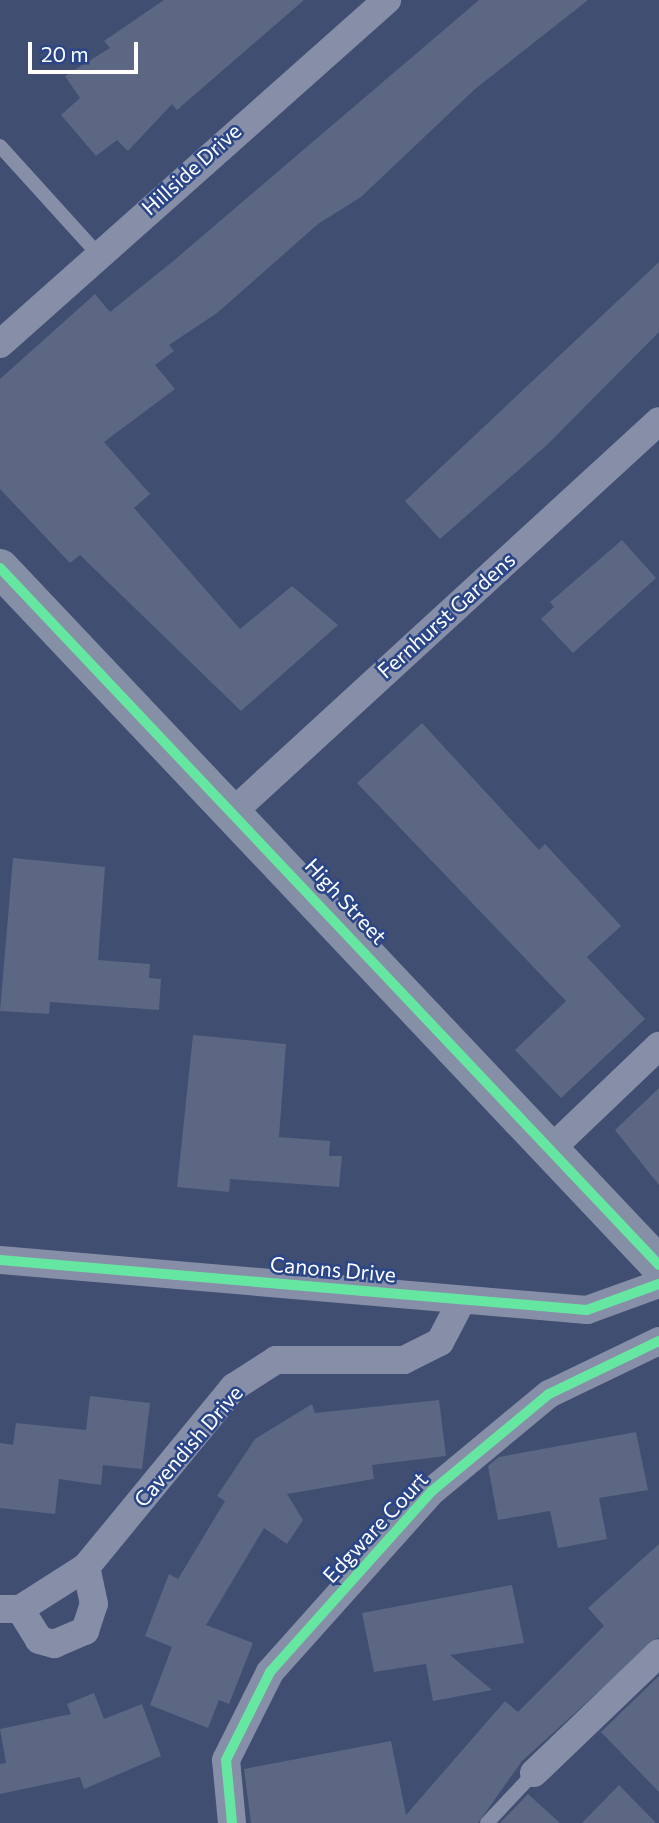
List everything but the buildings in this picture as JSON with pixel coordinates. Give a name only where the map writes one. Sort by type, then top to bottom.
[{"type":"main road","name":"High Street","points":[[0,568],[235,810],[659,1265]]},
{"type":"street","name":"Hillside Drive","points":[[0,344],[98,254],[387,0]]},
{"type":"street","name":"Fernhurst Gardens","points":[[235,810],[659,421]]},
{"type":"street","points":[[550,1150],[659,1046]]},
{"type":"street","name":"Canons Drive","points":[[0,1260],[587,1310],[659,1284]]},
{"type":"street","name":"Cavendish Drive","points":[[10,1609],[86,1567],[234,1387],[276,1360],[404,1360],[440,1342],[462,1300]]},
{"type":"street","name":"Edgware Court","points":[[232,1823],[226,1760],[270,1672],[432,1491],[550,1394],[659,1341]]},
{"type":"street","points":[[10,1609],[39,1640],[54,1644],[85,1631],[94,1604],[86,1567]]},
{"type":"street","points":[[534,1773],[659,1653]]},
{"type":"lane","points":[[0,146],[98,254]]},
{"type":"lane","points":[[487,1823],[534,1773]]},
{"type":"cycle path","points":[[0,568],[659,1265]]},
{"type":"cycle path","points":[[0,1260],[587,1310],[659,1284]]},
{"type":"cycle path","points":[[232,1823],[226,1760],[270,1672],[432,1491],[549,1394],[659,1341]]}]
